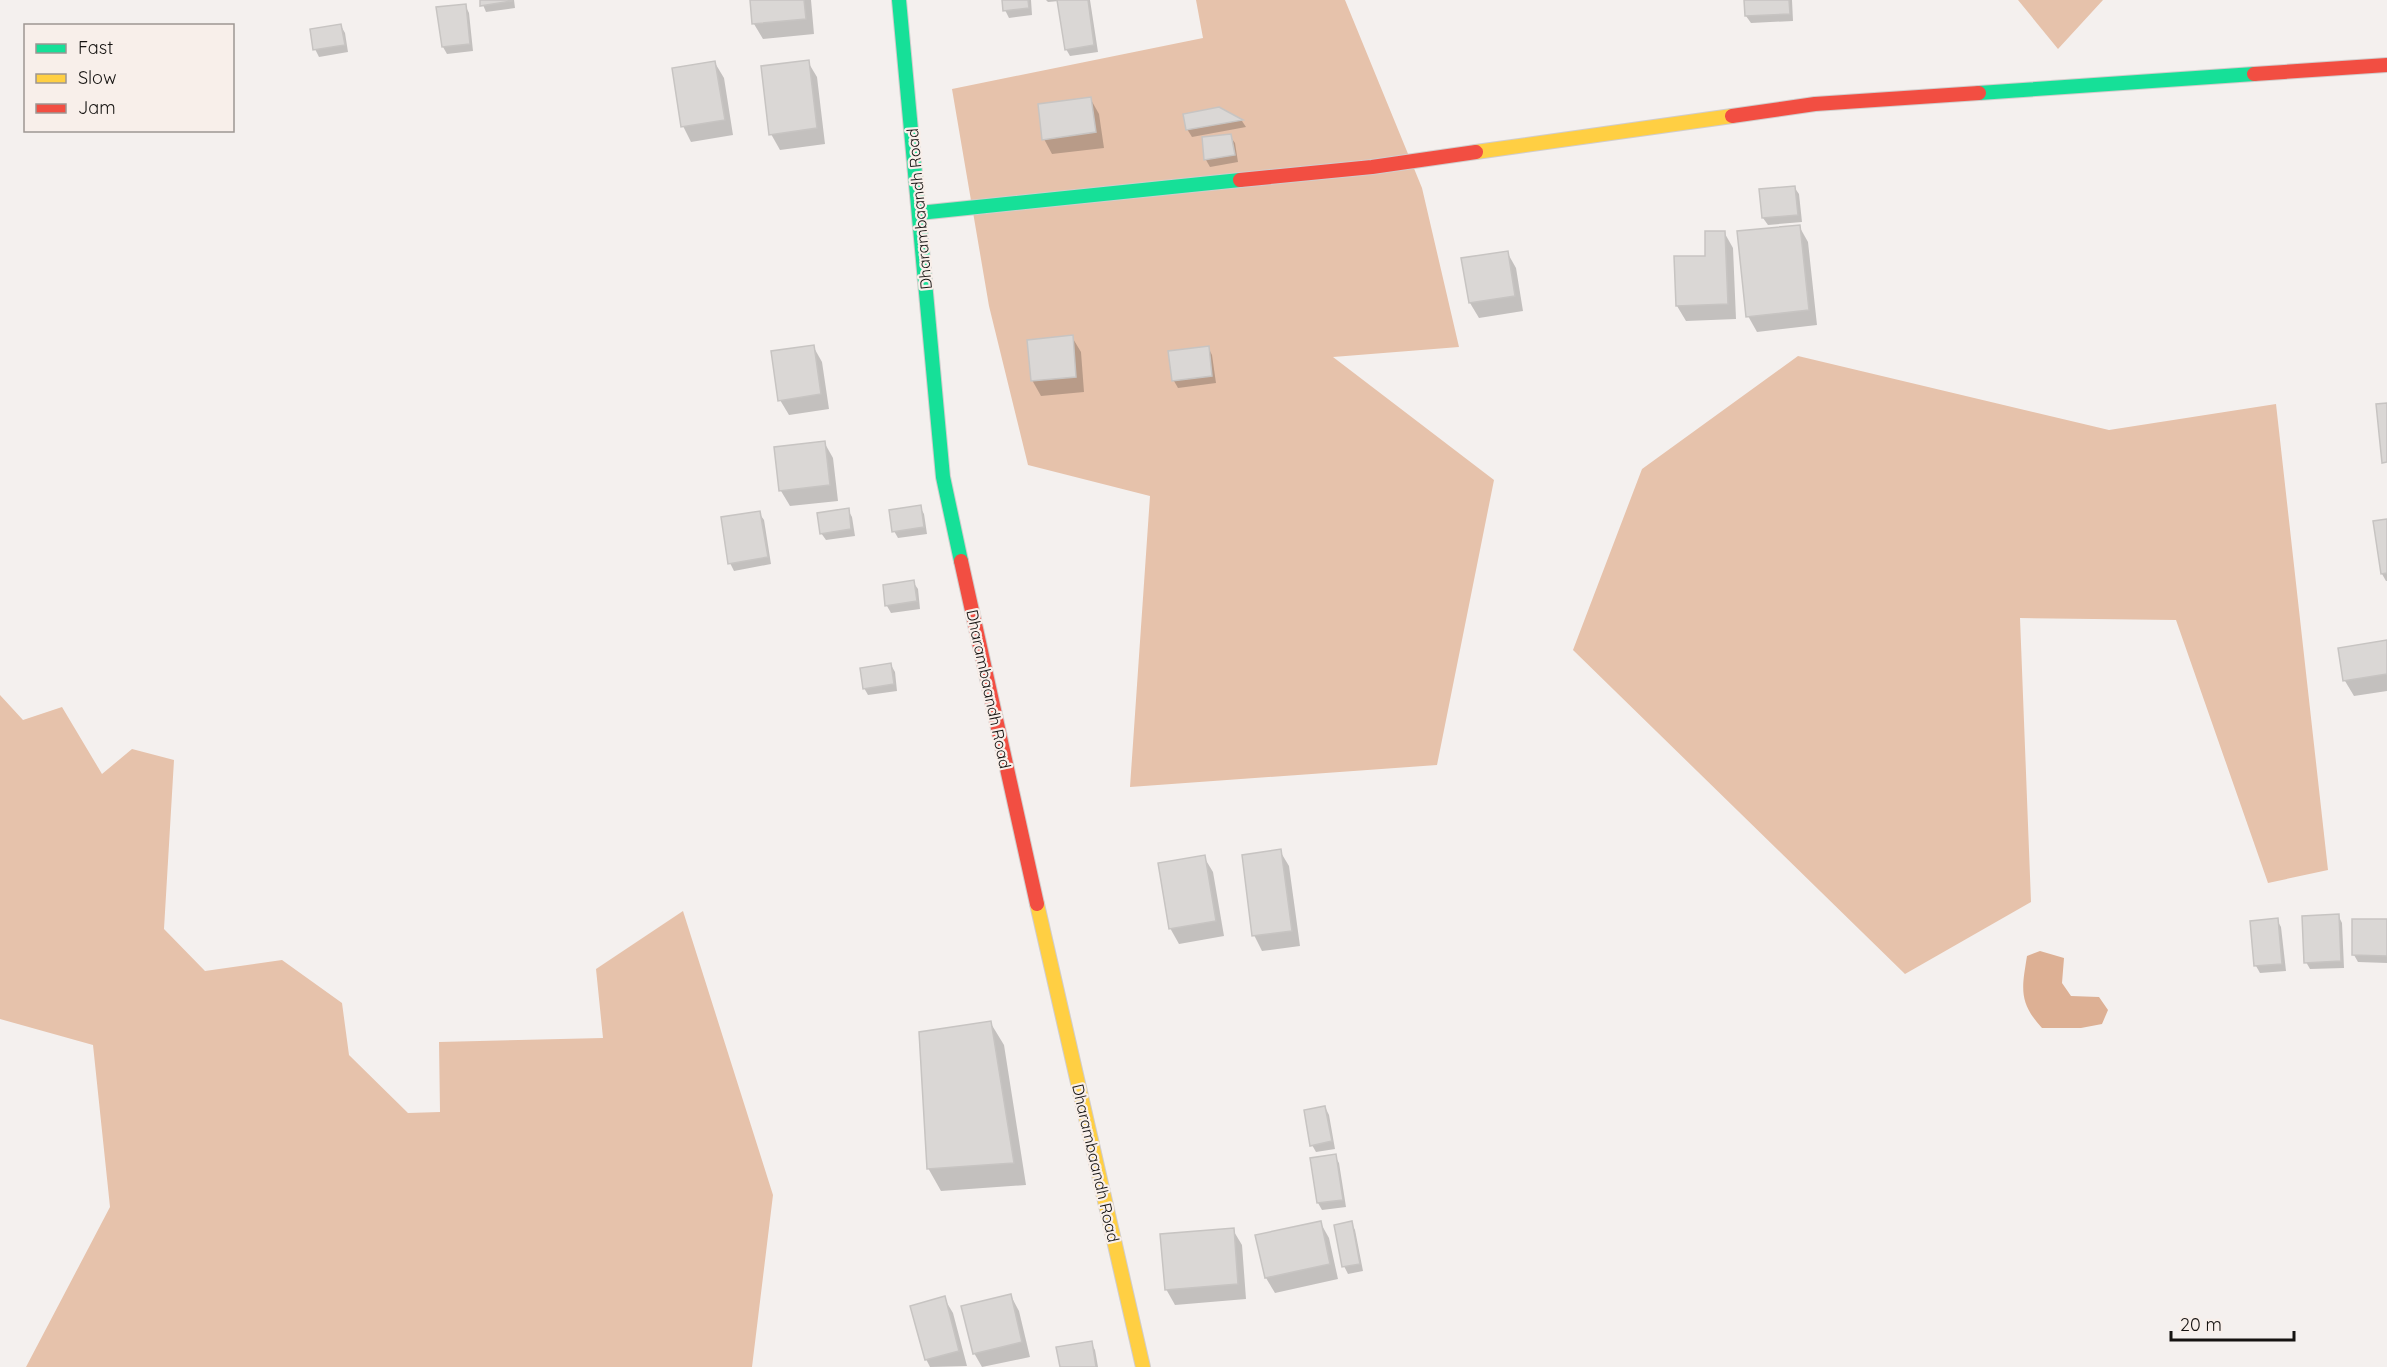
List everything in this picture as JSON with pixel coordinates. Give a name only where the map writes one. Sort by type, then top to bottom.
[{"type":"street","name":"Dharambaandh Road","points":[[899,0],[943,477],[1050,966],[1143,1367]]},
{"type":"street","points":[[919,213],[1372,167],[1815,104],[2387,65]]},
{"type":"shaded area","points":[[1196,0],[1345,0],[1422,188],[1459,347],[1333,357],[1494,480],[1437,765],[1130,787],[1150,496],[1028,465],[989,306],[952,89],[1203,38]]},
{"type":"shaded area","points":[[2018,0],[2103,0],[2058,49]]},
{"type":"shaded area","points":[[1798,356],[2109,430],[2276,404],[2328,870],[2268,883],[2176,620],[2020,618],[2031,902],[1905,974],[1573,650],[1642,469]]},
{"type":"shaded area","points":[[0,695],[23,720],[62,707],[102,774],[132,749],[174,760],[164,929],[205,971],[282,960],[342,1003],[349,1055],[408,1113],[440,1112],[439,1042],[603,1038],[596,969],[683,911],[773,1195],[752,1367],[26,1367],[110,1207],[93,1045],[0,1019]]},
{"type":"shaded area","points":[[2040,951],[2064,958],[2062,983],[2071,996],[2099,997],[2108,1010],[2102,1024],[2081,1028],[2042,1028],[2034,1019],[2025,1002],[2023,986],[2027,956]]},
{"type":"building","points":[[480,0],[512,0],[512,1],[480,6]]},
{"type":"building","points":[[750,0],[804,0],[806,19],[752,24]]},
{"type":"building","points":[[1002,0],[1028,0],[1029,8],[1003,11]]},
{"type":"building","points":[[1057,0],[1088,0],[1094,45],[1065,50]]},
{"type":"building","points":[[1744,0],[1789,0],[1790,14],[1745,16]]},
{"type":"building","points":[[466,4],[470,44],[442,47],[436,7]]},
{"type":"building","points":[[341,24],[345,45],[313,50],[310,29]]},
{"type":"building","points":[[809,60],[817,128],[769,135],[761,66]]},
{"type":"building","points":[[715,61],[725,120],[681,127],[672,68]]},
{"type":"building","points":[[1091,97],[1096,132],[1042,140],[1038,104]]},
{"type":"building","points":[[1219,107],[1243,120],[1186,130],[1183,114]]},
{"type":"building","points":[[1231,134],[1235,155],[1204,160],[1202,137]]},
{"type":"building","points":[[1795,186],[1798,215],[1762,218],[1759,189]]},
{"type":"building","points":[[1800,225],[1809,310],[1746,317],[1737,231]]},
{"type":"building","points":[[1705,231],[1725,231],[1728,304],[1676,306],[1674,256],[1705,256]]},
{"type":"building","points":[[1508,251],[1515,296],[1469,303],[1461,258]]},
{"type":"building","points":[[1073,335],[1076,377],[1031,381],[1027,340]]},
{"type":"building","points":[[814,345],[821,394],[778,401],[771,351]]},
{"type":"building","points":[[1209,346],[1212,376],[1172,381],[1168,351]]},
{"type":"building","points":[[2387,403],[2387,462],[2382,463],[2376,404]]},
{"type":"building","points":[[825,441],[830,485],[779,491],[774,447]]},
{"type":"building","points":[[921,505],[924,527],[892,532],[889,510]]},
{"type":"building","points":[[849,508],[851,529],[820,534],[817,513]]},
{"type":"building","points":[[760,511],[768,557],[728,564],[721,517]]},
{"type":"building","points":[[2387,519],[2387,573],[2381,574],[2373,521]]},
{"type":"building","points":[[914,580],[917,601],[885,606],[883,585]]},
{"type":"building","points":[[2387,640],[2387,674],[2343,681],[2338,648]]},
{"type":"building","points":[[891,663],[894,684],[863,689],[860,668]]},
{"type":"building","points":[[1281,849],[1292,931],[1252,936],[1242,855]]},
{"type":"building","points":[[1205,855],[1216,921],[1169,929],[1158,863]]},
{"type":"building","points":[[2339,914],[2341,961],[2304,963],[2302,916]]},
{"type":"building","points":[[2278,918],[2282,964],[2254,966],[2250,921]]},
{"type":"building","points":[[2352,919],[2387,919],[2387,956],[2352,955]]},
{"type":"building","points":[[991,1021],[1014,1163],[927,1169],[919,1032]]},
{"type":"building","points":[[1325,1106],[1332,1141],[1310,1146],[1304,1110]]},
{"type":"building","points":[[1336,1154],[1343,1200],[1317,1203],[1310,1158]]},
{"type":"building","points":[[1321,1221],[1330,1264],[1265,1278],[1255,1235]]},
{"type":"building","points":[[1352,1221],[1360,1264],[1342,1267],[1334,1225]]},
{"type":"building","points":[[1234,1228],[1238,1284],[1165,1290],[1160,1234]]},
{"type":"building","points":[[1011,1294],[1022,1342],[973,1354],[961,1306]]},
{"type":"building","points":[[945,1296],[959,1351],[925,1360],[910,1306]]},
{"type":"building","points":[[1092,1341],[1096,1367],[1060,1367],[1056,1347]]},
{"type":"traffic: fast","points":[[899,0],[943,477],[961,561]]},
{"type":"traffic: fast","points":[[1979,93],[2254,74]]},
{"type":"traffic: fast","points":[[919,213],[1240,180]]},
{"type":"traffic: slow","points":[[1476,152],[1732,116]]},
{"type":"traffic: slow","points":[[1037,904],[1143,1367]]},
{"type":"traffic: jam","points":[[2254,74],[2387,65]]},
{"type":"traffic: jam","points":[[1732,116],[1815,104],[1979,93]]},
{"type":"traffic: jam","points":[[1240,180],[1372,167],[1476,152]]},
{"type":"traffic: jam","points":[[961,561],[1037,904]]}]
